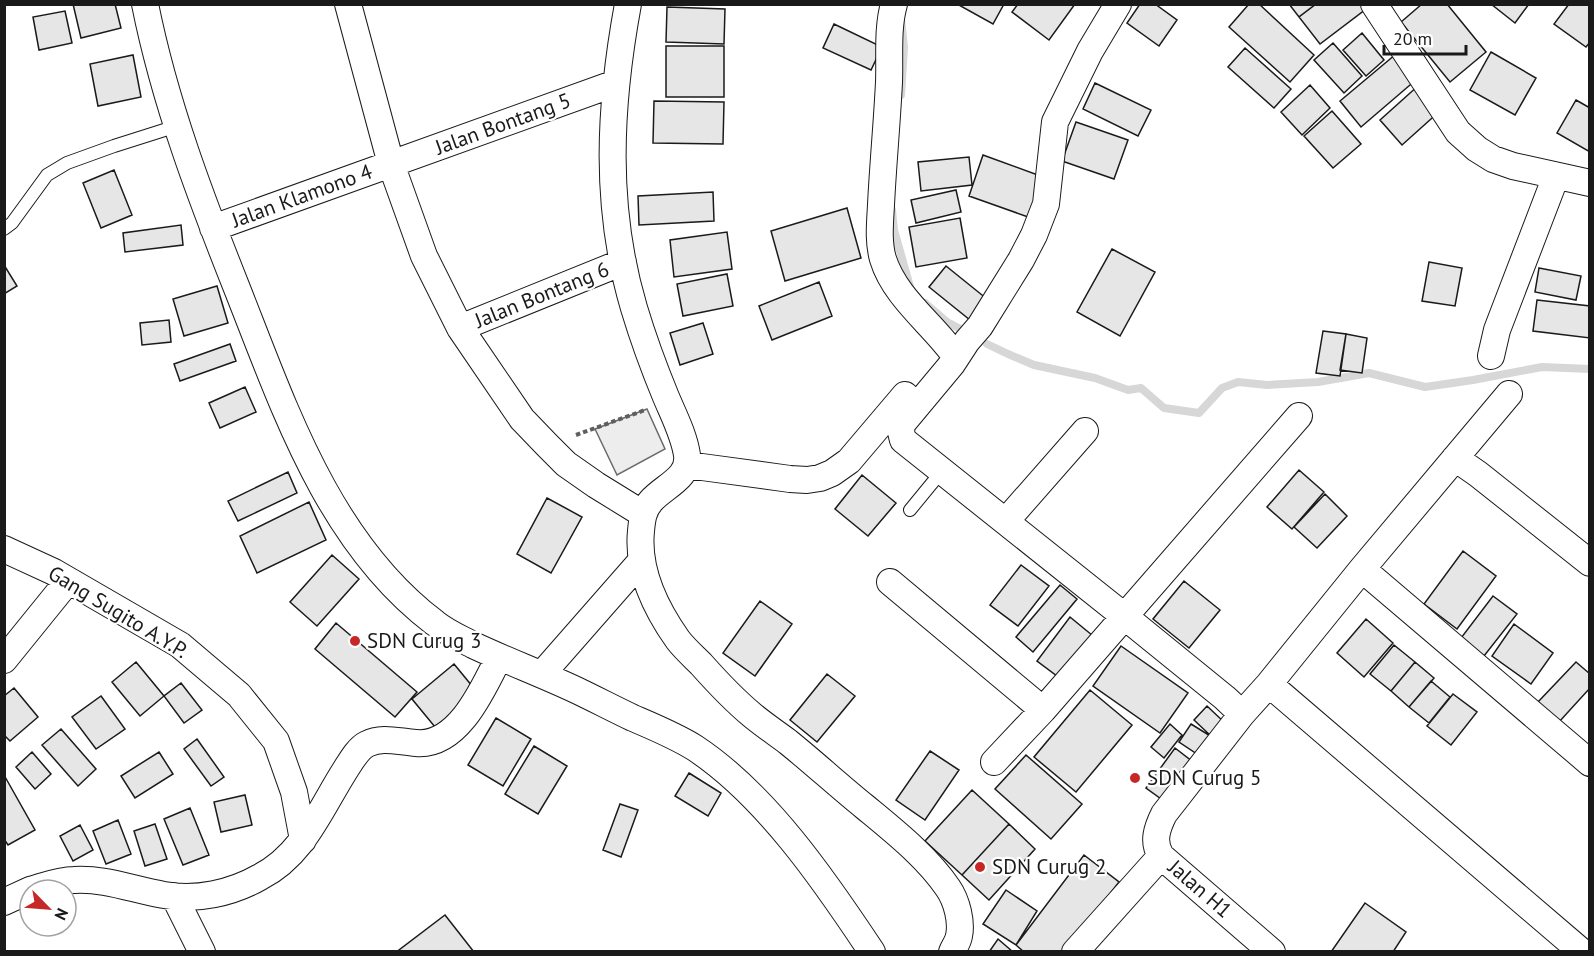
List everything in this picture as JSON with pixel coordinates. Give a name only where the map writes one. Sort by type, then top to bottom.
[{"type":"street","points":[[145,4],[161,75],[213,228],[292,424],[325,492],[347,528],[387,579],[437,625],[499,657],[542,674],[663,731],[720,765],[774,819],[801,852],[872,951]]},
{"type":"street","points":[[348,4],[390,164],[424,256],[460,328],[522,419],[547,445],[566,464],[643,514]]},
{"type":"street","points":[[628,4],[616,83],[611,149],[616,219],[633,305],[687,456],[687,465],[682,474],[650,502],[643,514],[640,545],[647,582],[666,621],[679,641],[711,676],[751,714],[885,823],[932,868],[950,890],[957,910],[960,926],[958,939],[952,951]]},
{"type":"street","points":[[894,4],[889,31],[889,82],[881,212],[883,259],[890,276],[918,313],[928,323],[963,342]]},
{"type":"street","points":[[1118,4],[1090,51],[1055,122],[1046,204],[1021,260],[902,424],[903,440],[1124,616],[1242,714],[1509,394]]},
{"type":"street","points":[[1374,4],[1458,132],[1477,149],[1492,159],[1514,166],[1590,183]]},
{"type":"street","name":"Jalan Bontang 5","points":[[390,164],[616,83]]},
{"type":"street","name":"Jalan Klamono 4","points":[[213,228],[390,164]]},
{"type":"street","points":[[1491,356],[1507,302],[1556,176]]},
{"type":"street","name":"Jalan Bontang 6","points":[[460,328],[623,262]]},
{"type":"street","points":[[687,465],[790,479],[807,480],[832,474],[849,461],[963,342]]},
{"type":"street","points":[[994,762],[1043,710],[1299,416]]},
{"type":"street","points":[[1006,521],[1085,431]]},
{"type":"street","points":[[1455,458],[1588,557]]},
{"type":"street","name":"Gang Sugito A.Y.P.","points":[[4,549],[54,572],[180,645],[239,695],[276,741],[294,792],[303,840]]},
{"type":"street","points":[[542,674],[642,560]]},
{"type":"street","points":[[1362,569],[1590,763]]},
{"type":"street","points":[[4,660],[68,581]]},
{"type":"street","points":[[890,582],[1043,710]]},
{"type":"street","points":[[78,880],[112,884],[166,896],[187,897],[211,895],[261,877],[284,860],[303,840],[347,768],[366,744],[382,739],[419,744],[435,741],[447,734],[457,726],[481,696],[499,657]]},
{"type":"street","points":[[1269,684],[1582,951]]},
{"type":"street","name":"Jalan H1","points":[[1242,714],[1164,814],[1158,827],[1157,849],[1161,856],[1272,951]]},
{"type":"street","points":[[1076,951],[1161,856]]},
{"type":"street","points":[[4,902],[18,896]]},
{"type":"street","points":[[174,896],[202,951]]},
{"type":"lane","points":[[4,229],[12,223],[47,175],[67,163],[177,126]]},
{"type":"lane","points":[[910,510],[942,471]]},
{"type":"path","points":[[547,445],[668,401]]},
{"type":"shaded area","points":[[647,409],[665,449],[617,475],[595,429]]},
{"type":"building","points":[[73,4],[115,4],[121,28],[81,38]]},
{"type":"building","points":[[957,4],[1004,4],[993,24]]},
{"type":"building","points":[[1018,4],[1075,4],[1049,40],[1012,12]]},
{"type":"building","points":[[1140,4],[1155,4],[1177,20],[1159,46],[1127,23]]},
{"type":"building","points":[[1249,4],[1259,4],[1314,55],[1290,82],[1229,27]]},
{"type":"building","points":[[1289,4],[1316,4],[1299,17]]},
{"type":"building","points":[[1316,4],[1362,4],[1366,9],[1320,44],[1299,17]]},
{"type":"building","points":[[1422,4],[1447,4],[1486,52],[1450,82],[1401,22]]},
{"type":"building","points":[[1491,4],[1529,4],[1515,23]]},
{"type":"building","points":[[1569,4],[1590,4],[1590,42],[1586,47],[1554,24]]},
{"type":"building","points":[[667,7],[725,9],[724,44],[666,42]]},
{"type":"building","points":[[65,11],[72,43],[39,50],[33,17]]},
{"type":"building","points":[[834,24],[882,47],[871,70],[823,48]]},
{"type":"building","points":[[1362,33],[1384,60],[1366,76],[1343,50]]},
{"type":"building","points":[[1333,43],[1362,76],[1344,93],[1314,60]]},
{"type":"building","points":[[666,46],[724,46],[724,97],[666,97]]},
{"type":"building","points":[[1245,48],[1291,89],[1274,108],[1228,67]]},
{"type":"building","points":[[1491,52],[1536,78],[1515,115],[1470,90]]},
{"type":"building","points":[[1396,54],[1417,79],[1361,127],[1340,101]]},
{"type":"building","points":[[133,55],[141,97],[98,106],[90,64]]},
{"type":"building","points":[[1095,83],[1151,110],[1138,136],[1083,109]]},
{"type":"building","points":[[1310,85],[1330,108],[1302,135],[1281,112]]},
{"type":"building","points":[[1419,85],[1441,110],[1402,145],[1380,120]]},
{"type":"building","points":[[1576,100],[1590,108],[1590,152],[1557,133]]},
{"type":"building","points":[[654,101],[724,102],[723,144],[653,143]]},
{"type":"building","points":[[1332,111],[1361,144],[1333,168],[1304,136]]},
{"type":"building","points":[[1076,122],[1128,140],[1114,179],[1062,161]]},
{"type":"building","points":[[983,155],[1046,178],[1031,218],[969,196]]},
{"type":"building","points":[[969,157],[972,185],[921,191],[918,162]]},
{"type":"building","points":[[114,170],[132,215],[101,228],[83,183]]},
{"type":"building","points":[[956,190],[961,212],[916,223],[911,200]]},
{"type":"building","points":[[713,192],[714,221],[639,225],[638,196]]},
{"type":"building","points":[[847,208],[861,258],[785,281],[771,231]]},
{"type":"building","points":[[960,218],[967,258],[916,267],[909,227]]},
{"type":"building","points":[[181,225],[183,245],[125,252],[123,233]]},
{"type":"building","points":[[727,232],[732,269],[674,277],[670,240]]},
{"type":"building","points":[[1112,249],[1155,272],[1120,336],[1077,312]]},
{"type":"building","points":[[1429,262],[1462,268],[1455,306],[1422,301]]},
{"type":"building","points":[[4,265],[17,286],[4,294]]},
{"type":"building","points":[[946,266],[987,299],[970,320],[929,287]]},
{"type":"building","points":[[1539,268],[1581,276],[1576,300],[1535,292]]},
{"type":"building","points":[[727,274],[733,306],[683,316],[677,284]]},
{"type":"building","points":[[819,282],[832,316],[772,340],[759,306]]},
{"type":"building","points":[[217,286],[228,323],[184,336],[173,299]]},
{"type":"building","points":[[1537,300],[1590,306],[1590,338],[1533,331]]},
{"type":"building","points":[[169,320],[171,342],[142,345],[140,323]]},
{"type":"building","points":[[703,323],[713,354],[680,365],[670,333]]},
{"type":"building","points":[[1323,331],[1346,334],[1340,376],[1316,373]]},
{"type":"building","points":[[1346,334],[1367,338],[1362,373],[1340,370]]},
{"type":"building","points":[[230,344],[236,361],[180,381],[174,364]]},
{"type":"building","points":[[245,387],[256,412],[220,428],[209,403]]},
{"type":"building","points":[[1299,470],[1324,492],[1292,529],[1267,507]]},
{"type":"building","points":[[288,472],[297,493],[238,521],[228,501]]},
{"type":"building","points":[[862,475],[896,503],[868,536],[835,509]]},
{"type":"building","points":[[1325,494],[1347,516],[1317,548],[1294,527]]},
{"type":"building","points":[[547,498],[582,517],[551,573],[517,554]]},
{"type":"building","points":[[309,502],[326,540],[257,573],[240,536]]},
{"type":"building","points":[[1463,551],[1496,576],[1457,629],[1424,604]]},
{"type":"building","points":[[332,555],[359,579],[317,626],[290,602]]},
{"type":"building","points":[[1021,565],[1049,586],[1018,626],[990,605]]},
{"type":"building","points":[[1184,581],[1220,610],[1189,648],[1153,619]]},
{"type":"building","points":[[1060,585],[1077,599],[1033,652],[1016,637]]},
{"type":"building","points":[[1493,596],[1517,614],[1484,656],[1461,638]]},
{"type":"building","points":[[760,601],[792,624],[755,676],[723,653]]},
{"type":"building","points":[[1070,617],[1098,640],[1065,682],[1037,661]]},
{"type":"building","points":[[1366,619],[1393,643],[1364,677],[1337,653]]},
{"type":"building","points":[[336,623],[417,692],[395,717],[315,649]]},
{"type":"building","points":[[1514,624],[1553,653],[1531,684],[1492,656]]},
{"type":"building","points":[[1394,645],[1415,662],[1391,691],[1370,674]]},
{"type":"building","points":[[1121,646],[1188,693],[1160,733],[1093,686]]},
{"type":"building","points":[[136,662],[164,696],[140,716],[112,682]]},
{"type":"building","points":[[1415,662],[1434,678],[1409,707],[1391,691]]},
{"type":"building","points":[[1576,662],[1590,674],[1590,688],[1559,722],[1538,702]]},
{"type":"building","points":[[454,664],[477,692],[435,727],[412,699]]},
{"type":"building","points":[[827,674],[855,696],[817,742],[790,720]]},
{"type":"building","points":[[1431,681],[1450,697],[1429,723],[1409,707]]},
{"type":"building","points":[[181,683],[202,710],[184,723],[164,696]]},
{"type":"building","points":[[14,688],[38,717],[10,741],[4,735],[4,696]]},
{"type":"building","points":[[1090,690],[1132,725],[1076,792],[1034,757]]},
{"type":"building","points":[[1453,694],[1477,712],[1451,745],[1427,726]]},
{"type":"building","points":[[101,696],[125,729],[96,749],[72,717]]},
{"type":"building","points":[[1207,706],[1225,723],[1212,737],[1194,720]]},
{"type":"building","points":[[496,718],[531,739],[503,786],[468,765]]},
{"type":"building","points":[[1170,724],[1182,735],[1164,758],[1151,747]]},
{"type":"building","points":[[1191,724],[1212,737],[1200,756],[1179,742]]},
{"type":"building","points":[[61,729],[96,769],[78,786],[42,745]]},
{"type":"building","points":[[197,739],[224,777],[211,786],[184,749]]},
{"type":"building","points":[[534,746],[567,766],[538,814],[505,794]]},
{"type":"building","points":[[1175,748],[1193,762],[1164,801],[1146,788]]},
{"type":"building","points":[[930,751],[959,770],[925,820],[896,800]]},
{"type":"building","points":[[32,752],[51,774],[35,789],[16,767]]},
{"type":"building","points":[[159,752],[173,774],[135,798],[121,776]]},
{"type":"building","points":[[1026,755],[1082,804],[1051,839],[995,789]]},
{"type":"building","points":[[689,773],[721,793],[708,816],[675,796]]},
{"type":"building","points":[[4,775],[35,830],[8,845],[4,839]]},
{"type":"building","points":[[972,790],[1009,824],[962,875],[925,841]]},
{"type":"building","points":[[245,795],[252,825],[221,832],[214,802]]},
{"type":"building","points":[[620,804],[638,810],[621,857],[603,850]]},
{"type":"building","points":[[190,808],[209,855],[183,865],[164,819]]},
{"type":"building","points":[[118,820],[131,854],[106,864],[93,831]]},
{"type":"building","points":[[155,824],[167,859],[145,866],[134,831]]},
{"type":"building","points":[[1009,824],[1035,849],[989,900],[962,875]]},
{"type":"building","points":[[80,825],[93,850],[73,861],[60,836]]},
{"type":"building","points":[[1084,855],[1119,882],[1065,952],[1024,952],[1016,945]]},
{"type":"building","points":[[1006,890],[1037,911],[1016,945],[983,924]]},
{"type":"building","points":[[1365,903],[1406,932],[1393,952],[1331,952]]},
{"type":"building","points":[[445,915],[474,952],[400,952],[399,950]]},
{"type":"building","points":[[998,939],[1013,952],[989,952]]},
{"type":"waterway","points":[[901,19],[904,47],[901,95]]},
{"type":"waterway","points":[[892,210],[894,230],[911,290]]},
{"type":"waterway","points":[[925,303],[947,322],[968,333]]},
{"type":"waterway","points":[[987,344],[1034,365],[1095,378],[1128,390],[1141,388],[1164,408],[1199,413],[1222,388],[1238,382],[1267,385],[1318,382],[1369,373],[1425,387],[1542,367],[1590,369]]},
{"type":"place","name":"SDN Curug 3","points":[[355,641]]},
{"type":"place","name":"SDN Curug 5","points":[[1135,778]]},
{"type":"place","name":"SDN Curug 2","points":[[980,867]]}]
